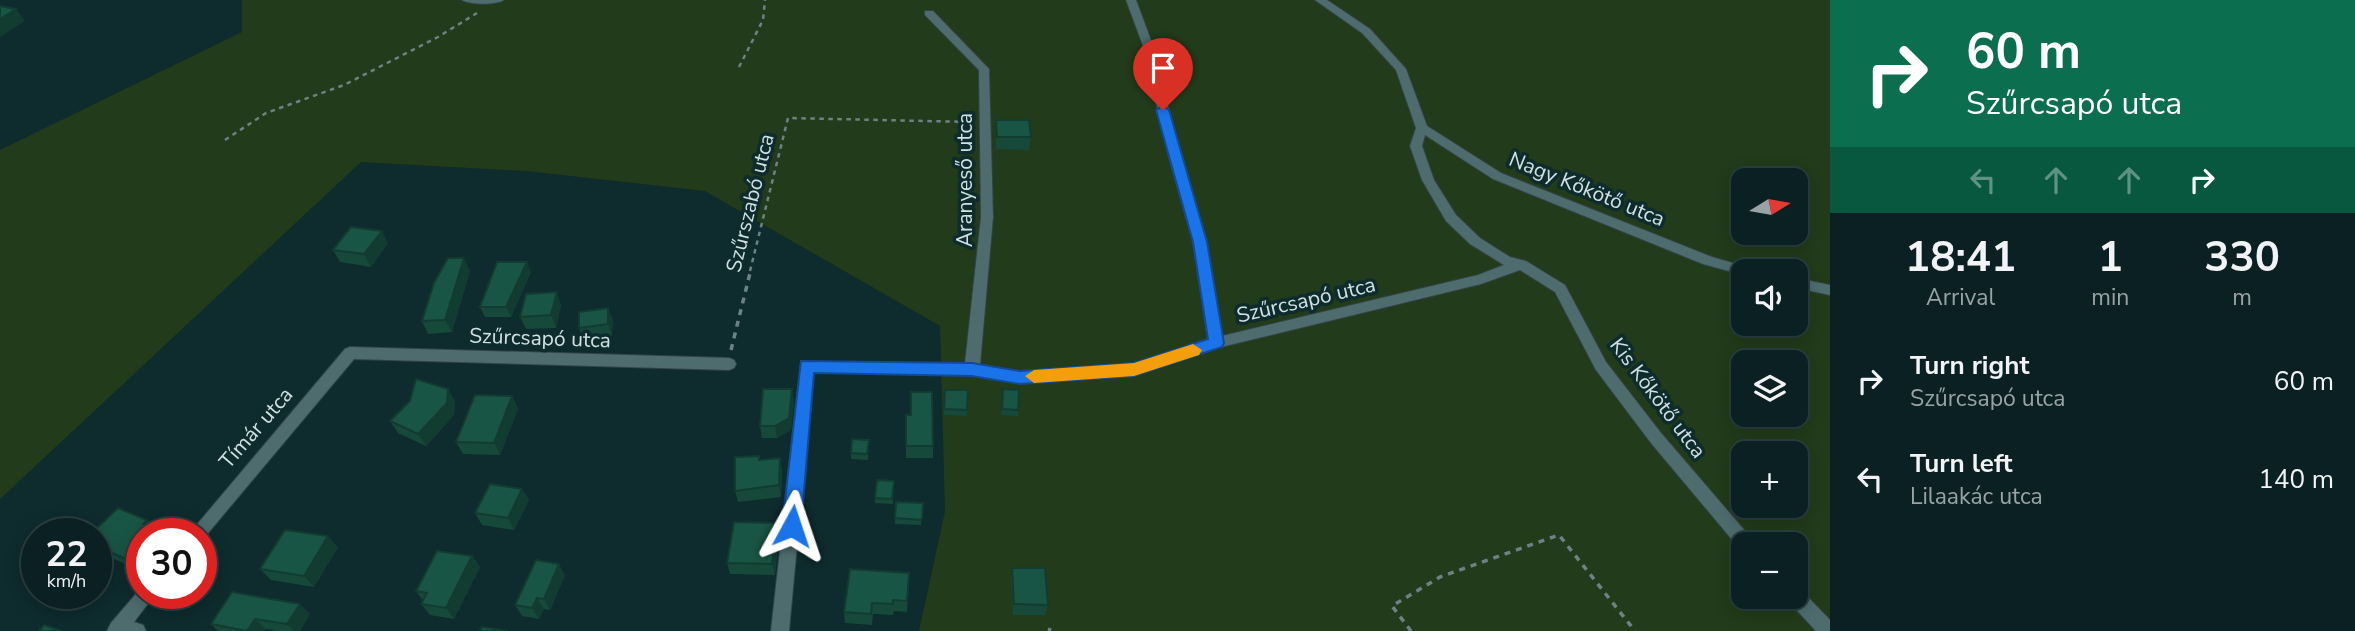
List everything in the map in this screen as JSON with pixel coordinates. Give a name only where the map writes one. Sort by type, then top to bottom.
[{"type":"street","points":[[467,0],[498,1]]},
{"type":"street","points":[[1131,0],[1147,43],[1174,154],[1200,242],[1216,343]]},
{"type":"street","name":"Kis Kőkötő utca","points":[[1320,0],[1366,31],[1401,69],[1422,128],[1416,146],[1428,180],[1451,218],[1475,242],[1506,261],[1521,264],[1560,289],[1601,366],[1656,438],[1736,532]]},
{"type":"street","name":"Aranyeső utca","points":[[929,13],[984,69],[987,217],[972,369]]},
{"type":"street","name":"Nagy Kőkötő utca","points":[[1422,128],[1497,176],[1708,261],[1731,267]]},
{"type":"street","name":"Szűrcsapó utca","points":[[780,631],[806,366],[972,369],[1020,377],[1134,370],[1216,343],[1481,279],[1521,264]]},
{"type":"street","points":[[1808,285],[1830,290]]},
{"type":"street","name":"Szűrcsapó utca","points":[[350,354],[729,364]]},
{"type":"street","name":"Tímár utca","points":[[211,518],[350,354]]},
{"type":"street","points":[[117,630],[134,609]]},
{"type":"street","points":[[1807,609],[1828,631]]},
{"type":"street","points":[[117,630],[137,631]]},
{"type":"path","points":[[739,67],[763,20],[765,0]]},
{"type":"path","points":[[225,140],[266,113],[344,85],[438,37],[498,1]]},
{"type":"path","name":"Szűrszabó utca","points":[[729,364],[738,312],[788,118],[985,122]]},
{"type":"path","points":[[1411,631],[1392,606],[1440,577],[1559,535],[1635,631]]},
{"type":"green space","points":[[242,0],[1830,0],[1830,631],[919,631],[945,511],[940,326],[705,191],[526,171],[361,162],[0,499],[0,150],[242,32]]},
{"type":"building","points":[[0,6],[16,9],[0,19]]},
{"type":"building","points":[[996,120],[1029,120],[1031,137],[997,137]]},
{"type":"building","points":[[351,227],[382,231],[364,254],[333,250]]},
{"type":"building","points":[[448,258],[464,258],[445,320],[422,321],[434,283]]},
{"type":"building","points":[[497,262],[527,262],[506,307],[480,307]]},
{"type":"building","points":[[557,292],[551,315],[520,317],[526,294]]},
{"type":"building","points":[[608,308],[608,324],[579,328],[579,312]]},
{"type":"building","points":[[416,379],[448,389],[447,403],[418,434],[390,421],[410,401]]},
{"type":"building","points":[[763,389],[792,389],[789,418],[775,426],[760,426]]},
{"type":"building","points":[[1003,389],[1019,390],[1018,410],[1002,409]]},
{"type":"building","points":[[945,390],[968,390],[967,410],[944,409]]},
{"type":"building","points":[[911,392],[932,392],[933,446],[906,446],[906,415],[911,415]]},
{"type":"building","points":[[475,395],[512,396],[494,443],[456,442]]},
{"type":"building","points":[[852,439],[869,440],[867,454],[851,453]]},
{"type":"building","points":[[759,456],[759,460],[780,458],[779,485],[735,491],[735,457]]},
{"type":"building","points":[[877,480],[894,481],[892,499],[875,498]]},
{"type":"building","points":[[490,484],[522,489],[508,518],[475,513]]},
{"type":"building","points":[[896,502],[923,503],[922,520],[895,518]]},
{"type":"building","points":[[118,508],[142,518],[126,518],[126,559],[112,553],[112,518],[108,518]]},
{"type":"building","points":[[734,522],[777,523],[772,564],[727,563]]},
{"type":"building","points":[[285,530],[328,536],[304,576],[260,569]]},
{"type":"building","points":[[437,551],[472,556],[446,608],[421,604],[427,593],[416,591]]},
{"type":"building","points":[[536,560],[559,564],[544,599],[537,598],[532,608],[515,605]]},
{"type":"building","points":[[1012,568],[1045,568],[1048,605],[1014,604]]},
{"type":"building","points":[[850,569],[909,573],[907,601],[893,600],[893,604],[872,603],[871,614],[844,612]]},
{"type":"building","points":[[232,592],[300,604],[287,624],[255,619],[247,631],[211,624]]},
{"type":"building","points":[[44,625],[62,631],[39,631]]},
{"type":"building","points":[[482,627],[508,631],[480,631]]},
{"type":"slow traffic","points":[[1034,376],[1134,370],[1193,350]]},
{"type":"route","points":[[792,526],[806,366],[972,369],[1020,377],[1134,370],[1216,343],[1200,242],[1163,110]]}]
